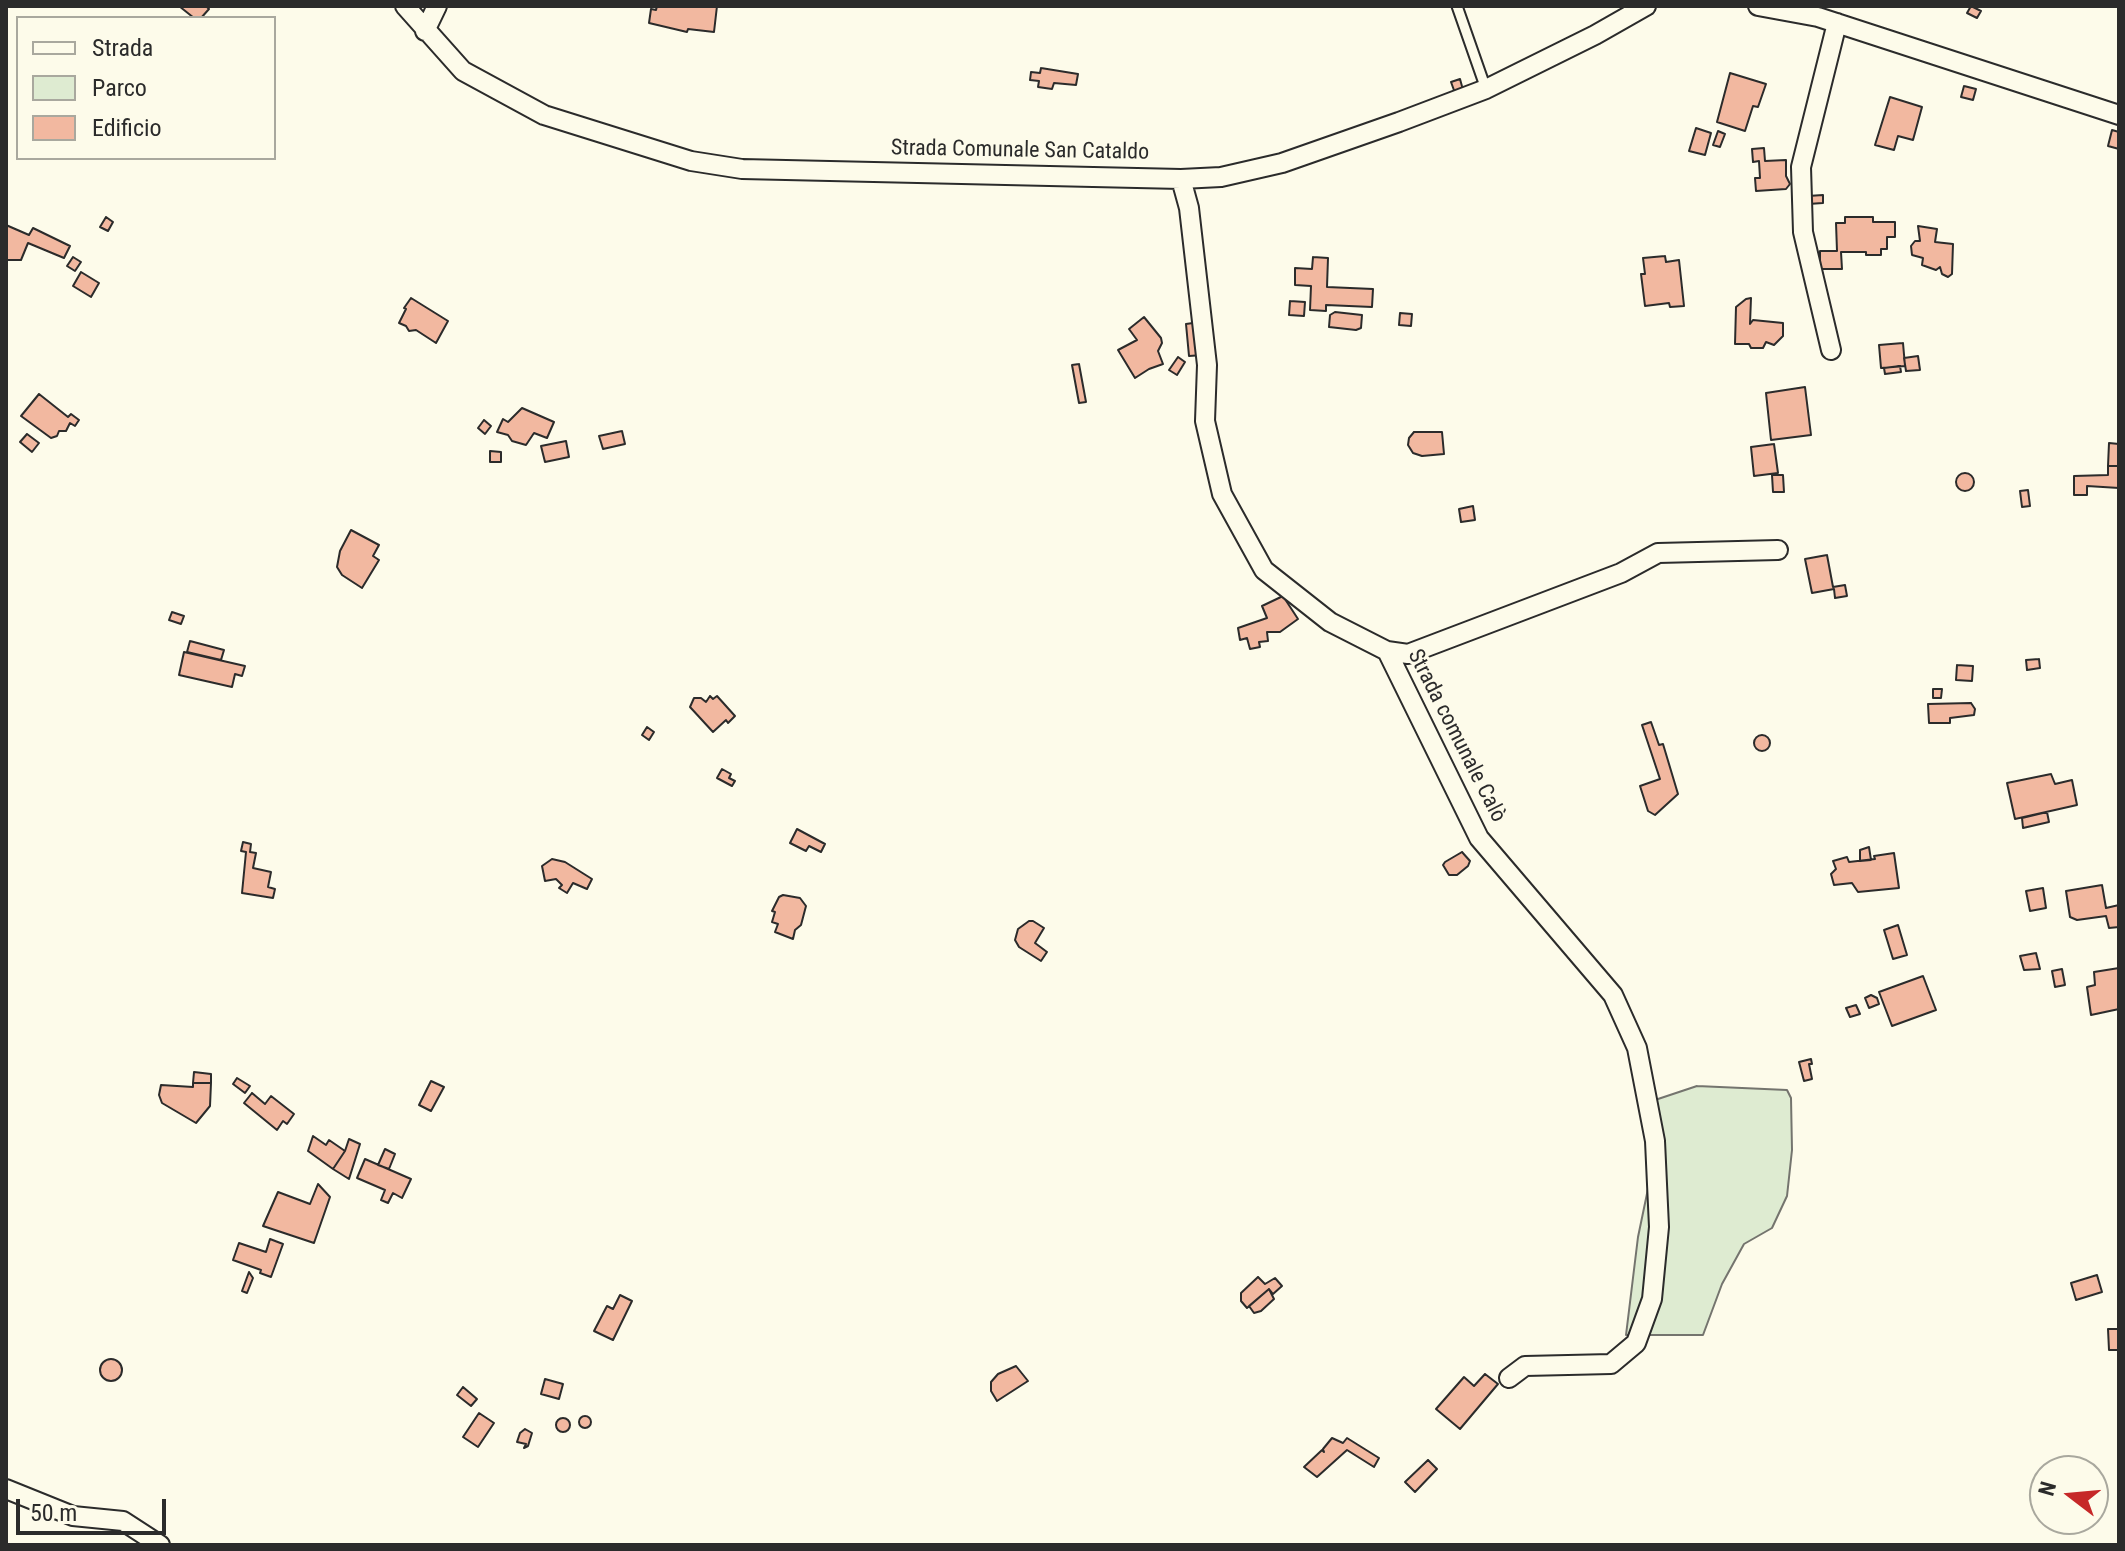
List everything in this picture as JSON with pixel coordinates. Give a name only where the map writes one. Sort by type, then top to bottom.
[{"type":"street","name":"Strada Comunale San Cataldo","points":[[405,6],[463,71],[544,115],[691,161],[742,169],[1181,179],[1221,177],[1282,163],[1486,89],[1646,6]]},
{"type":"street","points":[[425,31],[437,6]]},
{"type":"street","points":[[1758,6],[1818,17],[2119,115]]},
{"type":"street","points":[[1831,350],[1803,232],[1801,167],[1837,23]]},
{"type":"street","name":"Strada comunale Calò","points":[[1181,179],[1189,208],[1207,365],[1205,421],[1222,494],[1264,570],[1330,622],[1387,651],[1479,838],[1613,995],[1637,1048],[1655,1141],[1659,1227],[1652,1299],[1636,1343],[1611,1364],[1525,1366],[1509,1378]]},
{"type":"street","points":[[1387,651],[1408,654],[1621,573],[1658,553],[1778,550]]},
{"type":"street","points":[[6,1489],[73,1516],[123,1521],[160,1545]]},
{"type":"lane","points":[[1457,6],[1486,89]]},
{"type":"green space","points":[[1697,1086],[1787,1090],[1791,1098],[1792,1150],[1787,1196],[1772,1228],[1744,1244],[1722,1284],[1703,1335],[1626,1335],[1638,1237],[1649,1184],[1643,1104]]},
{"type":"building","points":[[179,6],[206,6],[209,9],[203,16],[192,16]]},
{"type":"building","points":[[657,6],[717,6],[714,32],[688,29],[687,32],[649,23],[651,9],[656,10]]},
{"type":"building","points":[[1971,6],[1981,11],[1977,18],[1967,13]]},
{"type":"building","points":[[1041,68],[1078,74],[1076,85],[1054,83],[1052,89],[1038,87],[1039,81],[1030,80],[1031,72],[1040,73]]},
{"type":"building","points":[[1730,73],[1766,84],[1758,107],[1753,106],[1745,131],[1717,122]]},
{"type":"building","points":[[1460,79],[1463,90],[1455,93],[1451,82]]},
{"type":"building","points":[[1964,86],[1976,89],[1973,100],[1961,97]]},
{"type":"building","points":[[1890,97],[1922,107],[1913,140],[1898,136],[1894,150],[1875,145]]},
{"type":"building","points":[[1696,128],[1711,133],[1705,155],[1689,151]]},
{"type":"building","points":[[2112,130],[2119,132],[2119,149],[2108,146]]},
{"type":"building","points":[[1718,131],[1725,134],[1720,147],[1713,145]]},
{"type":"building","points":[[1764,148],[1765,161],[1786,160],[1786,176],[1790,184],[1786,189],[1756,191],[1755,178],[1760,178],[1759,161],[1753,162],[1752,149]]},
{"type":"building","points":[[1823,195],[1823,203],[1808,204],[1808,196]]},
{"type":"building","points":[[106,217],[113,222],[108,231],[100,227]]},
{"type":"building","points":[[1845,217],[1873,217],[1873,222],[1895,222],[1895,237],[1887,237],[1887,249],[1881,249],[1881,255],[1841,252],[1842,269],[1820,269],[1820,251],[1837,251],[1836,223],[1845,223]]},
{"type":"building","points":[[6,225],[29,235],[33,228],[70,246],[64,258],[28,243],[21,260],[6,260]]},
{"type":"building","points":[[1918,226],[1937,229],[1935,242],[1953,244],[1952,274],[1948,277],[1942,274],[1940,267],[1936,270],[1922,265],[1923,258],[1912,255],[1911,246],[1915,241],[1920,241]]},
{"type":"building","points":[[1665,256],[1666,262],[1679,260],[1684,306],[1670,307],[1669,303],[1645,306],[1641,274],[1645,274],[1643,258]]},
{"type":"building","points":[[73,257],[81,262],[75,271],[67,266]]},
{"type":"building","points":[[1313,257],[1328,258],[1327,287],[1373,289],[1372,307],[1326,305],[1326,311],[1310,310],[1311,286],[1295,285],[1295,268],[1312,269]]},
{"type":"building","points":[[81,272],[99,283],[91,297],[73,286]]},
{"type":"building","points":[[411,298],[448,321],[436,343],[399,323]]},
{"type":"building","points":[[1751,298],[1750,324],[1753,320],[1783,323],[1783,336],[1774,345],[1766,342],[1763,348],[1751,348],[1749,344],[1735,344],[1736,307]]},
{"type":"building","points":[[1290,301],[1305,302],[1304,316],[1289,315]]},
{"type":"building","points":[[1335,312],[1362,315],[1361,328],[1329,327],[1330,315]]},
{"type":"building","points":[[1400,313],[1412,314],[1411,326],[1399,325]]},
{"type":"building","points":[[1144,317],[1161,338],[1158,351],[1163,364],[1135,378],[1118,350],[1137,340],[1129,329]]},
{"type":"building","points":[[1200,322],[1203,355],[1189,356],[1186,324]]},
{"type":"building","points":[[1903,343],[1905,366],[1881,368],[1879,345]]},
{"type":"building","points":[[1918,356],[1920,370],[1906,371],[1904,358]]},
{"type":"building","points":[[1178,357],[1185,362],[1177,375],[1169,370]]},
{"type":"building","points":[[1079,364],[1086,402],[1079,403],[1072,365]]},
{"type":"building","points":[[1900,366],[1901,372],[1885,374],[1884,368]]},
{"type":"building","points":[[1805,387],[1811,435],[1771,440],[1766,393]]},
{"type":"building","points":[[39,394],[68,417],[71,414],[79,420],[75,426],[70,423],[66,431],[59,431],[57,436],[51,438],[21,416]]},
{"type":"building","points":[[522,408],[554,422],[547,438],[534,433],[526,445],[497,432],[503,419],[508,422]]},
{"type":"building","points":[[484,420],[491,426],[485,434],[478,428]]},
{"type":"building","points":[[622,431],[625,444],[603,449],[599,436]]},
{"type":"building","points":[[1414,432],[1442,432],[1444,454],[1422,456],[1413,453],[1408,445]]},
{"type":"building","points":[[27,434],[39,443],[32,452],[20,442]]},
{"type":"building","points":[[566,441],[569,457],[545,462],[541,446]]},
{"type":"building","points":[[2109,443],[2119,444],[2119,466],[2108,466]]},
{"type":"building","points":[[1774,444],[1778,473],[1754,476],[1751,447]]},
{"type":"building","points":[[490,451],[501,452],[501,462],[490,462]]},
{"type":"building","points":[[2108,466],[2119,466],[2119,488],[2087,486],[2087,495],[2074,495],[2074,476],[2108,475]]},
{"type":"building","points":[[1961,473],[1969,473],[1974,482],[1972,489],[1961,491],[1956,486],[1956,478]]},
{"type":"building","points":[[1772,475],[1783,475],[1784,492],[1773,492]]},
{"type":"building","points":[[2028,490],[2030,506],[2022,507],[2020,491]]},
{"type":"building","points":[[1473,506],[1475,520],[1461,522],[1459,509]]},
{"type":"building","points":[[351,530],[379,545],[373,556],[379,560],[362,588],[342,575],[337,567],[340,551]]},
{"type":"building","points":[[1827,555],[1833,587],[1845,585],[1847,596],[1835,598],[1834,589],[1812,593],[1805,559]]},
{"type":"building","points":[[1283,596],[1298,619],[1280,632],[1267,632],[1268,641],[1259,642],[1260,647],[1250,649],[1247,638],[1240,640],[1238,628],[1267,618],[1262,606]]},
{"type":"building","points":[[172,612],[184,616],[181,624],[169,620]]},
{"type":"building","points":[[190,641],[224,650],[221,660],[187,652]]},
{"type":"building","points":[[184,652],[245,666],[242,676],[235,674],[232,687],[179,675]]},
{"type":"building","points":[[2039,659],[2040,668],[2027,670],[2026,660]]},
{"type":"building","points":[[1957,665],[1973,666],[1972,681],[1956,680]]},
{"type":"building","points":[[1933,689],[1942,689],[1941,698],[1933,698]]},
{"type":"building","points":[[710,696],[713,699],[717,696],[735,716],[713,732],[690,707],[694,698],[706,702]]},
{"type":"building","points":[[1971,703],[1975,709],[1974,715],[1950,718],[1950,723],[1929,723],[1928,704]]},
{"type":"building","points":[[1651,722],[1659,745],[1663,744],[1678,794],[1655,815],[1648,811],[1640,786],[1660,779],[1642,725]]},
{"type":"building","points":[[647,727],[654,732],[649,740],[642,735]]},
{"type":"building","points":[[1762,735],[1770,743],[1762,751],[1754,743]]},
{"type":"building","points":[[722,769],[731,774],[729,778],[735,781],[732,786],[717,778]]},
{"type":"building","points":[[2051,774],[2055,784],[2072,780],[2077,805],[2015,819],[2007,783]]},
{"type":"building","points":[[2047,812],[2049,822],[2023,828],[2022,818]]},
{"type":"building","points":[[797,829],[825,844],[821,852],[809,846],[806,851],[790,843]]},
{"type":"building","points":[[243,842],[251,844],[250,852],[256,853],[253,868],[271,872],[268,887],[275,889],[273,898],[242,893],[246,852],[241,851]]},
{"type":"building","points":[[1869,847],[1871,860],[1860,861],[1860,850]]},
{"type":"building","points":[[1462,852],[1470,861],[1468,866],[1457,875],[1449,875],[1443,865]]},
{"type":"building","points":[[1894,853],[1899,888],[1858,892],[1852,883],[1834,885],[1831,874],[1836,869],[1833,861],[1847,857],[1849,862],[1875,859],[1874,856]]},
{"type":"building","points":[[552,859],[565,862],[592,879],[587,889],[573,883],[567,893],[559,888],[562,885],[556,879],[545,881],[542,866]]},
{"type":"building","points":[[2102,885],[2106,908],[2119,905],[2119,927],[2109,928],[2106,916],[2077,920],[2070,917],[2066,891]]},
{"type":"building","points":[[2043,888],[2046,908],[2030,911],[2026,891]]},
{"type":"building","points":[[783,895],[800,898],[806,906],[793,939],[775,932],[778,924],[772,922],[775,912],[772,911]]},
{"type":"building","points":[[1029,921],[1044,928],[1035,943],[1047,952],[1041,961],[1019,947],[1015,940],[1018,929]]},
{"type":"building","points":[[1898,925],[1907,955],[1893,959],[1884,930]]},
{"type":"building","points":[[2036,953],[2040,969],[2024,970],[2020,956]]},
{"type":"building","points":[[2119,968],[2119,1009],[2091,1015],[2087,987],[2095,985],[2094,972]]},
{"type":"building","points":[[2062,969],[2065,985],[2055,987],[2052,971]]},
{"type":"building","points":[[1923,976],[1936,1010],[1892,1026],[1879,992]]},
{"type":"building","points":[[1871,995],[1877,998],[1879,1004],[1869,1008],[1865,998]]},
{"type":"building","points":[[1856,1005],[1860,1014],[1850,1017],[1846,1008]]},
{"type":"building","points":[[1811,1059],[1812,1079],[1804,1081],[1799,1062]]},
{"type":"building","points":[[194,1072],[211,1074],[211,1083],[193,1083]]},
{"type":"building","points":[[237,1078],[250,1086],[245,1093],[233,1084]]},
{"type":"building","points":[[431,1081],[444,1087],[431,1111],[419,1105]]},
{"type":"building","points":[[193,1083],[211,1083],[210,1106],[196,1123],[162,1103],[159,1095],[161,1085],[193,1087]]},
{"type":"building","points":[[252,1093],[265,1104],[271,1096],[294,1114],[287,1124],[283,1121],[277,1130],[244,1103]]},
{"type":"building","points":[[313,1136],[326,1145],[329,1140],[345,1151],[333,1169],[308,1151]]},
{"type":"building","points":[[349,1139],[360,1144],[349,1179],[333,1169]]},
{"type":"building","points":[[385,1149],[395,1154],[389,1169],[378,1165]]},
{"type":"building","points":[[365,1159],[411,1179],[402,1198],[393,1193],[388,1203],[381,1200],[385,1190],[357,1178]]},
{"type":"building","points":[[318,1184],[330,1197],[314,1243],[263,1226],[278,1192],[310,1204]]},
{"type":"building","points":[[270,1239],[283,1244],[271,1277],[233,1260],[239,1243],[266,1252]]},
{"type":"building","points":[[249,1272],[253,1278],[247,1293],[242,1291]]},
{"type":"building","points":[[2097,1275],[2102,1292],[2076,1300],[2071,1283]]},
{"type":"building","points":[[1258,1277],[1265,1284],[1275,1278],[1282,1286],[1273,1294],[1269,1289],[1247,1308],[1241,1301],[1241,1293]]},
{"type":"building","points":[[1269,1289],[1274,1299],[1254,1313],[1249,1306]]},
{"type":"building","points":[[620,1295],[632,1301],[613,1340],[594,1331],[607,1306],[613,1309]]},
{"type":"building","points":[[2108,1329],[2119,1329],[2119,1350],[2109,1350]]},
{"type":"building","points":[[111,1359],[119,1362],[122,1370],[119,1378],[111,1381],[103,1378],[100,1370],[103,1362]]},
{"type":"building","points":[[1016,1366],[1028,1381],[997,1401],[991,1391],[991,1382],[998,1374]]},
{"type":"building","points":[[1485,1374],[1498,1384],[1460,1429],[1436,1409],[1464,1377],[1474,1386]]},
{"type":"building","points":[[545,1379],[563,1384],[559,1399],[541,1394]]},
{"type":"building","points":[[463,1387],[477,1399],[471,1406],[457,1395]]},
{"type":"building","points":[[479,1413],[494,1423],[478,1447],[463,1437]]},
{"type":"building","points":[[585,1416],[591,1422],[585,1428],[579,1422]]},
{"type":"building","points":[[563,1418],[570,1425],[563,1432],[556,1425]]},
{"type":"building","points":[[525,1429],[532,1433],[528,1446],[524,1448],[526,1444],[517,1442]]},
{"type":"building","points":[[1332,1438],[1343,1443],[1347,1438],[1379,1458],[1374,1467],[1347,1450],[1317,1477],[1304,1467],[1322,1450],[1324,1452]]},
{"type":"building","points":[[1428,1460],[1437,1469],[1415,1492],[1405,1482]]}]
